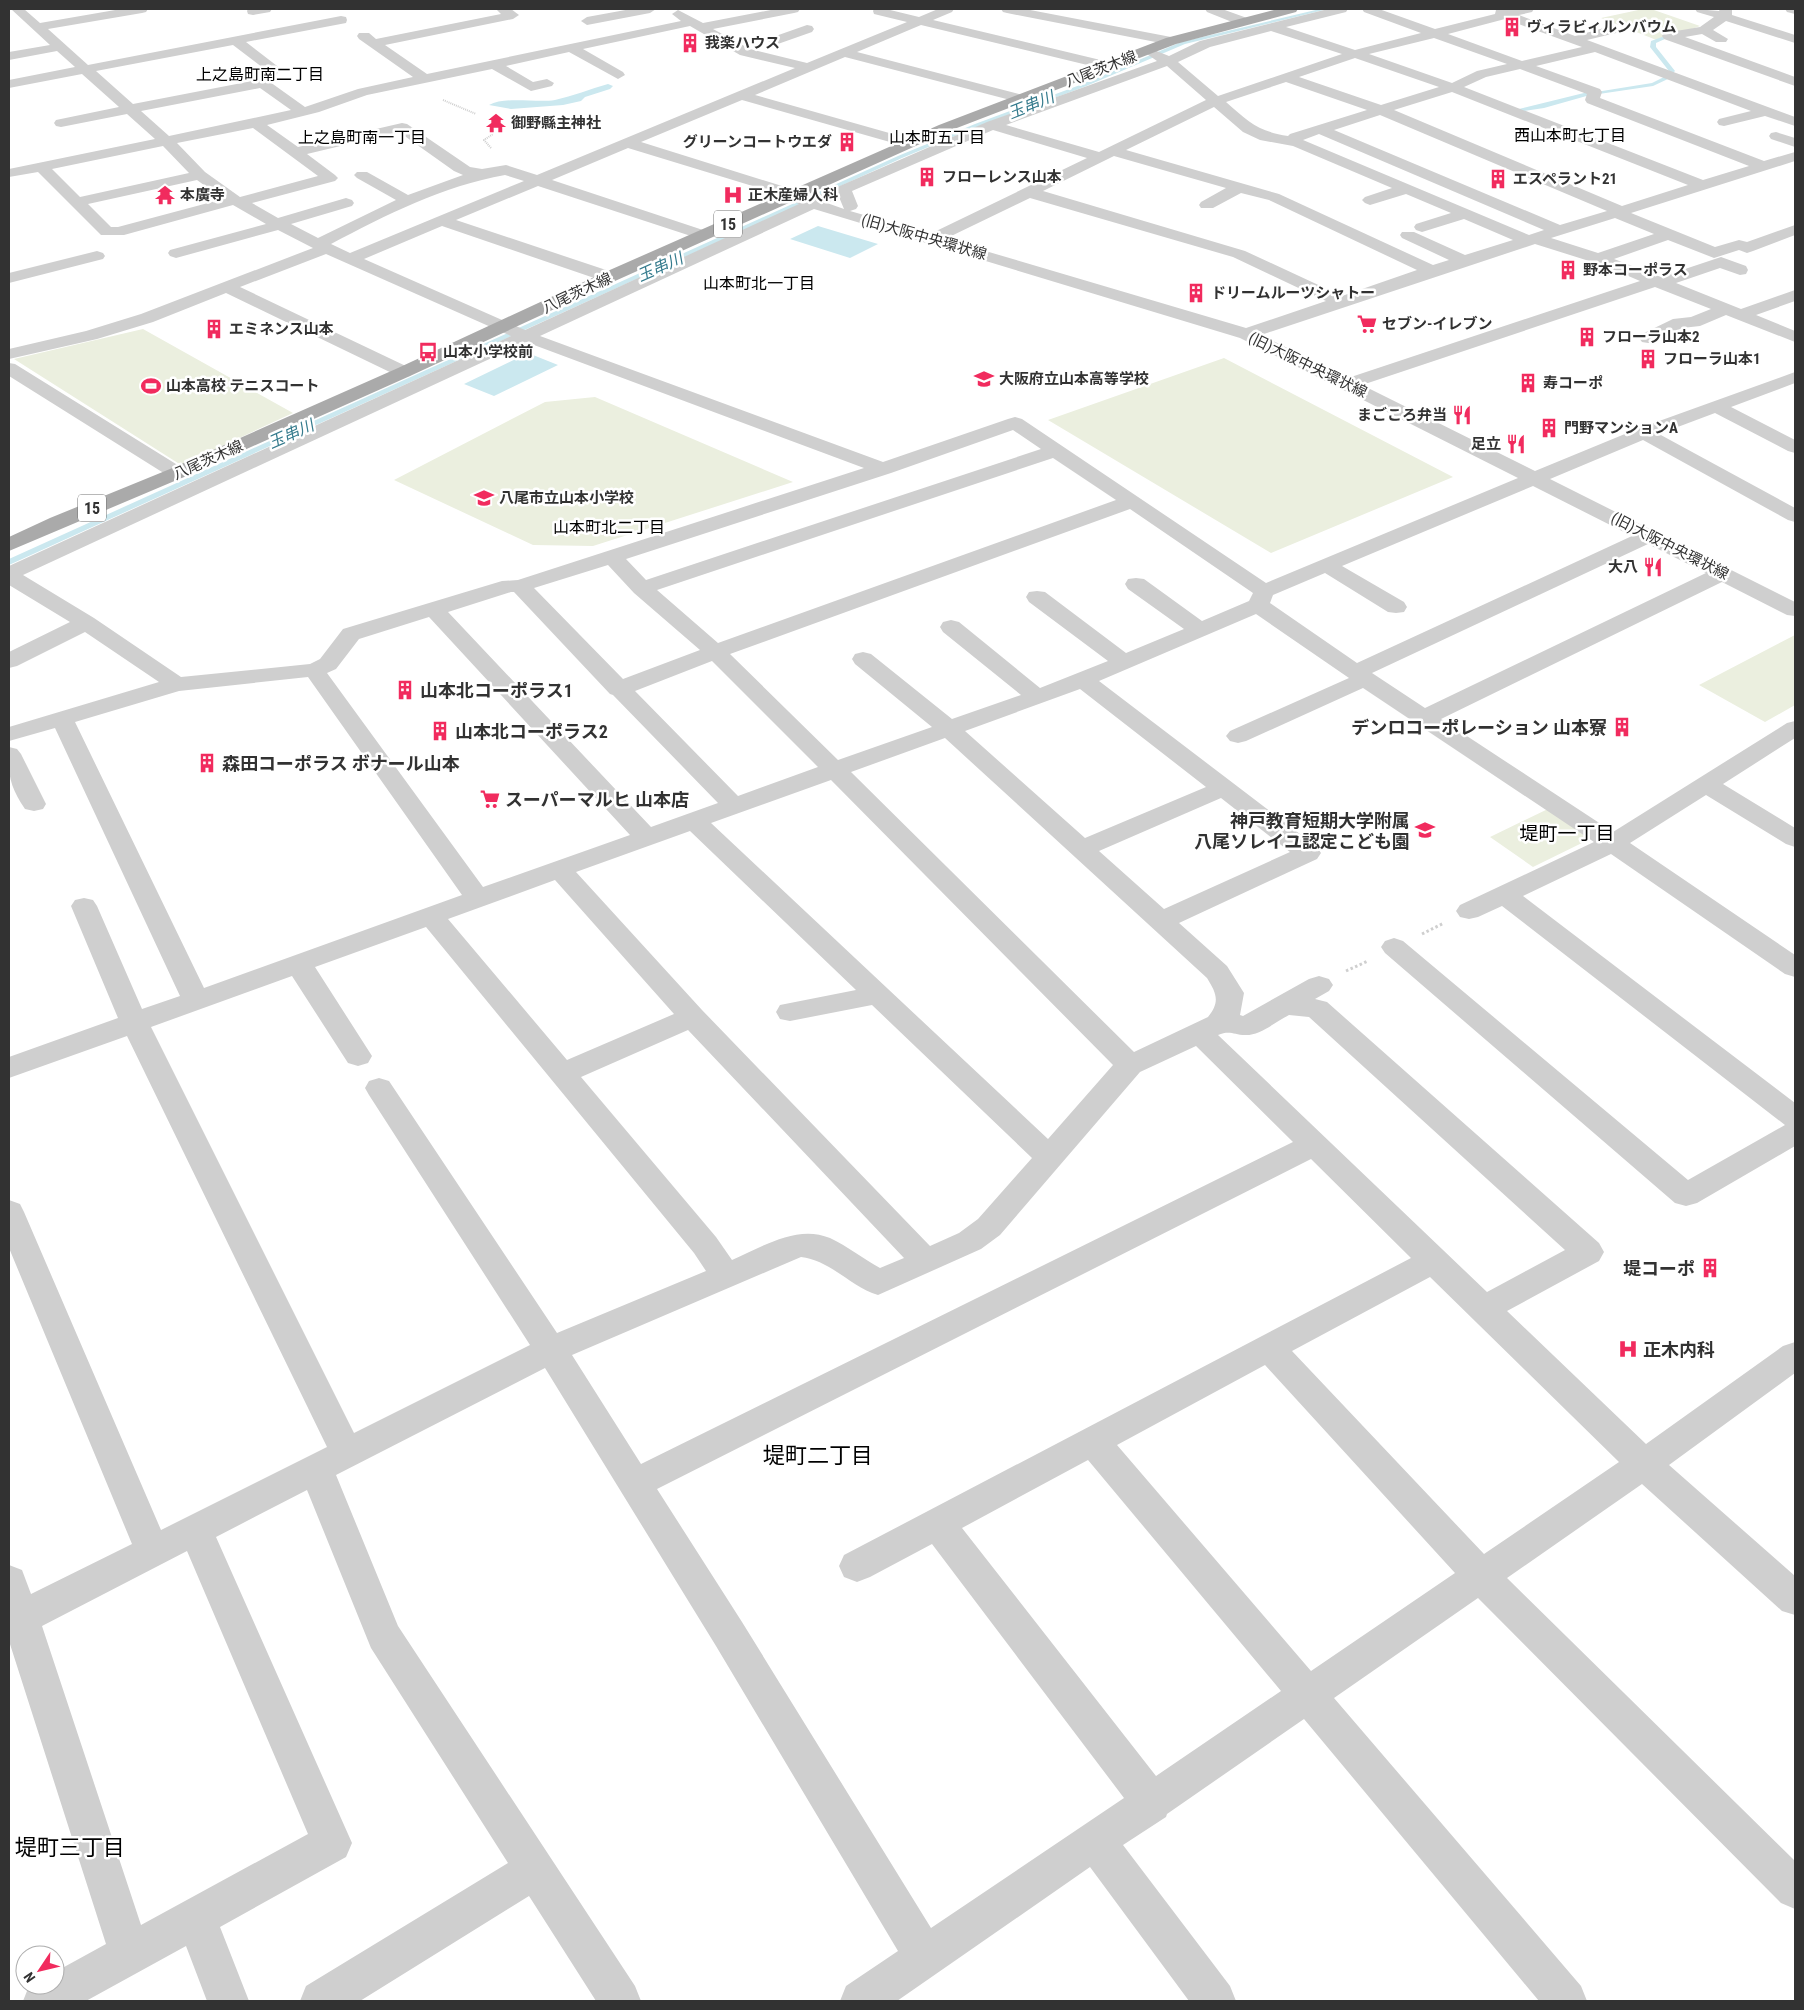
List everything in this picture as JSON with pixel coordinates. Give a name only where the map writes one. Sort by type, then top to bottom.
[{"type":"main road","name":"八尾茨木線","points":[[9,545],[404,372],[909,143],[1171,41],[1292,9]]},
{"type":"street","points":[[38,27],[142,9]]},
{"type":"street","points":[[253,11],[266,9]]},
{"type":"street","points":[[325,9],[424,79]]},
{"type":"street","points":[[359,33],[484,9]]},
{"type":"street","points":[[374,43],[513,15],[502,9]]},
{"type":"street","points":[[587,21],[650,9]]},
{"type":"street","points":[[667,9],[745,52],[807,67]]},
{"type":"street","points":[[9,173],[256,123],[303,112],[364,92],[494,64],[761,12],[794,9]]},
{"type":"street","points":[[352,258],[948,9]]},
{"type":"street","points":[[1007,9],[1171,41]]},
{"type":"street","points":[[1211,9],[1242,21]]},
{"type":"street","points":[[9,575],[811,203],[992,125],[1169,61],[1205,44],[1342,9]]},
{"type":"street","points":[[1368,9],[1595,92],[1592,100],[1763,166]]},
{"type":"street","points":[[1490,9],[1795,122]]},
{"type":"street","points":[[933,240],[1216,100],[1288,78],[1355,54],[1528,9]]},
{"type":"street","points":[[1701,9],[1725,12],[1795,39]]},
{"type":"street","points":[[1791,9],[1795,10]]},
{"type":"street","points":[[879,11],[1108,66]]},
{"type":"street","points":[[21,12],[166,141],[200,175],[237,201],[278,224],[322,246],[525,336],[884,468]]},
{"type":"street","points":[[21,12],[42,12]]},
{"type":"street","points":[[1725,12],[1704,30],[1669,36],[1795,82]]},
{"type":"street","points":[[9,84],[341,20]]},
{"type":"street","points":[[1272,27],[1454,87],[1701,185]]},
{"type":"street","points":[[794,46],[769,40],[807,29]]},
{"type":"street","points":[[1574,40],[1611,30]]},
{"type":"street","points":[[1704,30],[1736,44]]},
{"type":"street","points":[[95,156],[57,120],[131,110],[262,83],[274,69],[235,40]]},
{"type":"street","points":[[9,56],[60,47]]},
{"type":"street","points":[[571,48],[618,75]]},
{"type":"street","points":[[1296,142],[1295,137],[1454,87],[1482,74],[1597,48]]},
{"type":"street","points":[[813,51],[837,54],[1022,99]]},
{"type":"street","points":[[1148,51],[1169,61],[1248,129],[1265,137],[1296,142],[1465,214],[1533,240],[1598,259],[1795,337]]},
{"type":"street","points":[[494,64],[531,87],[547,83]]},
{"type":"street","points":[[1288,78],[1381,110],[1714,253],[1739,245],[1747,248],[1795,230]]},
{"type":"street","points":[[262,83],[303,112]]},
{"type":"street","points":[[740,95],[909,143]]},
{"type":"street","points":[[96,100],[115,96]]},
{"type":"street","points":[[1724,122],[1766,111]]},
{"type":"street","points":[[42,167],[107,232],[118,232],[330,178],[256,123]]},
{"type":"street","points":[[992,125],[1274,197],[1432,271]]},
{"type":"street","points":[[295,152],[402,127],[459,168],[480,174]]},
{"type":"street","points":[[1320,129],[1559,231]]},
{"type":"street","points":[[1246,334],[1340,301],[1533,240],[1616,211],[1763,166],[1795,153],[1776,136]]},
{"type":"street","name":"(旧)大阪中央環状線","points":[[628,143],[777,189],[790,196],[854,217],[1246,334],[1538,479],[1795,610]]},
{"type":"street","points":[[9,354],[91,335],[138,321],[226,287],[322,246],[406,200],[435,188],[480,174],[506,170],[704,235]]},
{"type":"street","points":[[78,202],[200,175]]},
{"type":"street","points":[[362,175],[406,200]]},
{"type":"street","points":[[1207,205],[1240,188]]},
{"type":"street","points":[[844,189],[854,217]]},
{"type":"street","points":[[1370,200],[1407,189]]},
{"type":"street","points":[[1028,192],[1239,254],[1340,301]]},
{"type":"street","points":[[142,226],[179,255],[346,203]]},
{"type":"street","points":[[1464,261],[1415,231],[1465,214]]},
{"type":"street","points":[[442,221],[609,278]]},
{"type":"street","points":[[1598,259],[1669,234]]},
{"type":"street","points":[[9,278],[97,256]]},
{"type":"street","points":[[1348,384],[1721,262],[1740,270]]},
{"type":"street","points":[[226,287],[404,372]]},
{"type":"street","points":[[1648,338],[1679,322],[1694,322],[1795,295]]},
{"type":"street","points":[[9,368],[177,473]]},
{"type":"street","points":[[9,1068],[1083,680],[1200,630],[1327,566],[1644,434],[1795,377]]},
{"type":"street","points":[[1777,384],[1795,393]]},
{"type":"street","points":[[1715,406],[1795,448]]},
{"type":"street","points":[[9,734],[177,684],[314,670],[328,664],[351,634],[510,586],[520,586],[612,557],[1015,424],[1131,502],[1261,598],[1360,676],[1613,843],[1795,968]]},
{"type":"street","points":[[1644,434],[1795,516]]},
{"type":"street","points":[[642,588],[1054,451]]},
{"type":"street","points":[[618,689],[803,619],[1131,502]]},
{"type":"street","points":[[1238,736],[1649,536]]},
{"type":"street","points":[[612,557],[642,588],[716,653],[1130,1065]]},
{"type":"street","points":[[1327,566],[1396,606]]},
{"type":"street","points":[[1424,718],[1724,573]]},
{"type":"street","points":[[9,575],[86,623],[177,684]]},
{"type":"street","points":[[1136,584],[1200,630]]},
{"type":"street","points":[[520,586],[618,689],[733,805]]},
{"type":"street","points":[[1037,597],[1125,663]]},
{"type":"street","points":[[433,609],[646,837]]},
{"type":"street","points":[[9,661],[86,623]]},
{"type":"street","points":[[951,627],[1038,697]]},
{"type":"street","points":[[15,1621],[152,1550],[551,1350],[799,1244],[820,1247],[878,1283],[970,1241],[990,1227],[1130,1065],[1210,1027],[1228,1012],[1230,993],[1217,972],[949,729],[863,659]]},
{"type":"street","points":[[314,670],[477,898]]},
{"type":"street","points":[[1083,680],[1308,853],[1161,921]]},
{"type":"street","points":[[62,719],[196,1000]]},
{"type":"street","points":[[1469,912],[1613,843],[1795,728]]},
{"type":"street","points":[[9,754],[34,804]]},
{"type":"street","points":[[1706,784],[1795,840]]},
{"type":"street","points":[[1082,849],[1224,788]]},
{"type":"street","points":[[694,820],[1050,1158]]},
{"type":"street","points":[[559,869],[692,1017],[926,1261]]},
{"type":"street","points":[[1505,894],[1795,1118]]},
{"type":"street","points":[[84,906],[134,1022],[332,1461],[384,1636],[620,2001]]},
{"type":"street","points":[[431,915],[705,1245],[726,1276]]},
{"type":"street","points":[[1394,947],[1686,1195],[1795,1133]]},
{"type":"street","points":[[298,963],[358,1056]]},
{"type":"street","points":[[1210,1027],[1246,1026],[1319,985]]},
{"type":"street","points":[[790,1012],[878,995]]},
{"type":"street","points":[[1284,1005],[1317,1009],[1588,1252],[1484,1309]]},
{"type":"street","points":[[563,1074],[692,1017]]},
{"type":"street","points":[[1210,1027],[1314,1144],[1644,1464],[1795,1599]]},
{"type":"street","points":[[379,1088],[551,1350],[635,1483],[926,1958]]},
{"type":"street","points":[[635,1483],[1314,1144]]},
{"type":"street","points":[[9,1212],[152,1550]]},
{"type":"street","points":[[857,1566],[1434,1260]]},
{"type":"street","points":[[1269,1348],[1481,1576],[1795,1888]]},
{"type":"street","points":[[875,1998],[926,1958],[1644,1464],[1795,1355]]},
{"type":"street","points":[[1093,1441],[1566,2001]]},
{"type":"street","points":[[937,1524],[1152,1803]]},
{"type":"street","points":[[44,2001],[332,1843],[194,1529]]},
{"type":"street","points":[[9,1581],[15,1621],[130,1954]]},
{"type":"street","points":[[1096,1842],[1216,2001]]},
{"type":"street","points":[[321,2001],[535,1869]]},
{"type":"street","points":[[196,1917],[228,2001]]},
{"type":"green space","points":[[1651,9],[1700,26],[1659,41],[1601,18]]},
{"type":"green space","name":"山本高校 テニスコート","points":[[143,329],[293,413],[181,465],[14,359]]},
{"type":"green space","points":[[1224,358],[1453,477],[1271,553],[1048,420]]},
{"type":"green space","points":[[595,397],[793,482],[593,546],[533,545],[394,480],[545,402]]},
{"type":"green space","points":[[1795,635],[1795,705],[1765,722],[1699,685]]},
{"type":"green space","points":[[1550,808],[1583,830],[1586,841],[1533,867],[1490,837]]},
{"type":"water","points":[[608,84],[613,86],[610,89],[585,97],[581,101],[563,105],[511,109],[489,105],[512,100],[555,100]]},
{"type":"water","points":[[818,226],[878,244],[850,258],[790,239]]},
{"type":"water","points":[[528,353],[558,365],[494,396],[464,384]]},
{"type":"waterway","name":"玉串川","points":[[9,562],[900,157],[977,125],[1082,86],[1183,43],[1325,9]]},
{"type":"waterway","points":[[1664,38],[1653,42],[1653,47],[1672,71],[1670,74]]},
{"type":"waterway","points":[[1599,92],[1653,84],[1668,77]]},
{"type":"waterway","points":[[1518,110],[1544,106],[1588,94]]},
{"type":"place","name":"ヴィラビィルンバウム","points":[[1512,27]]},
{"type":"place","name":"我楽ハウス","points":[[690,43]]},
{"type":"place","name":"御野縣主神社","points":[[496,123]]},
{"type":"place","name":"グリーンコートウエダ","points":[[847,142]]},
{"type":"place","name":"フローレンス山本","points":[[927,177]]},
{"type":"place","name":"エスペラント21","points":[[1498,179]]},
{"type":"place","name":"本廣寺","points":[[165,195]]},
{"type":"place","name":"正木産婦人科","points":[[733,195]]},
{"type":"place","name":"野本コーポラス","points":[[1568,270]]},
{"type":"place","name":"ドリームルーツシャトー","points":[[1196,293]]},
{"type":"place","name":"セブン-イレブン","points":[[1367,324]]},
{"type":"place","name":"エミネンス山本","points":[[214,329]]},
{"type":"place","name":"フローラ山本2","points":[[1587,337]]},
{"type":"place","name":"山本小学校前","points":[[428,352]]},
{"type":"place","name":"フローラ山本1","points":[[1648,359]]},
{"type":"place","name":"大阪府立山本高等学校","points":[[984,379]]},
{"type":"place","name":"寿コーポ","points":[[1528,383]]},
{"type":"place","name":"山本高校 テニスコート","points":[[151,386]]},
{"type":"place","name":"まごころ弁当","points":[[1462,415]]},
{"type":"place","name":"門野マンションA","points":[[1549,428]]},
{"type":"place","name":"足立","points":[[1516,444]]},
{"type":"place","name":"八尾市立山本小学校","points":[[484,498]]},
{"type":"place","name":"大八","points":[[1653,567]]},
{"type":"place","name":"山本北コーポラス1","points":[[405,690]]},
{"type":"place","name":"デンロコーポレーション 山本寮","points":[[1622,727]]},
{"type":"place","name":"山本北コーポラス2","points":[[440,731]]},
{"type":"place","name":"森田コーポラス ボナール山本","points":[[207,763]]},
{"type":"place","name":"スーパーマルヒ 山本店","points":[[490,799]]},
{"type":"place","name":"神戸教育短期大学附属 八尾ソレイユ認定こども園","points":[[1425,830]]},
{"type":"place","name":"堤コーポ","points":[[1710,1268]]},
{"type":"place","name":"正木内科","points":[[1628,1349]]},
{"type":"district","name":"上之島町南二丁目","points":[[260,74]]},
{"type":"district","name":"西山本町七丁目","points":[[1570,135]]},
{"type":"district","name":"上之島町南一丁目","points":[[362,137]]},
{"type":"district","name":"山本町五丁目","points":[[937,137]]},
{"type":"district","name":"山本町北一丁目","points":[[759,283]]},
{"type":"district","name":"山本町北二丁目","points":[[609,527]]},
{"type":"district","name":"堤町一丁目","points":[[1567,833]]},
{"type":"district","name":"堤町二丁目","points":[[818,1455]]},
{"type":"district","name":"堤町三丁目","points":[[70,1847]]}]
